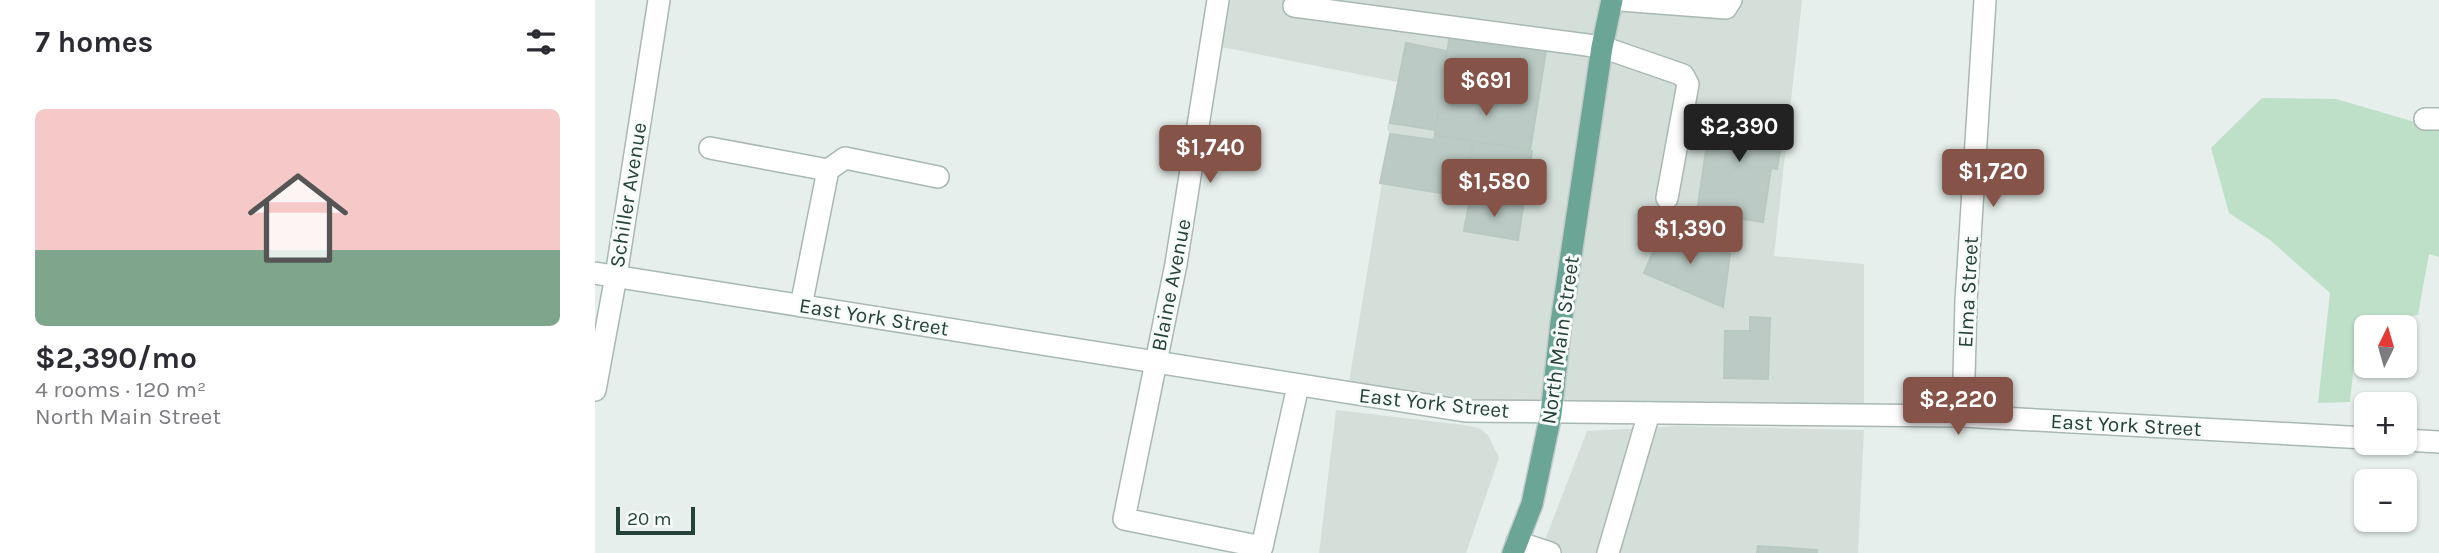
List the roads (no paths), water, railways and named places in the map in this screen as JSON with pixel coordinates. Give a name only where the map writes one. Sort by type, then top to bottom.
[{"type":"main road","name":"North Main Street","points":[[1515,548],[1532,504],[1551,414],[1602,47],[1612,0]]},
{"type":"street","name":"Schiller Avenue","points":[[595,390],[616,276],[659,0]]},
{"type":"street","name":"Blaine Avenue","points":[[1218,0],[1176,264],[1125,519],[1262,547],[1297,386]]},
{"type":"street","points":[[1621,0],[1681,2],[1726,8],[1731,0]]},
{"type":"street","name":"Elma Street","points":[[1963,416],[1966,301],[1985,0]]},
{"type":"street","points":[[1294,6],[1602,47],[1683,75],[1688,84],[1667,198]]},
{"type":"street","points":[[710,148],[828,170]]},
{"type":"street","points":[[801,306],[828,170],[845,158],[938,177]]},
{"type":"street","name":"East York Street","points":[[595,273],[1465,411],[1551,414],[1963,416],[2354,437]]},
{"type":"street","points":[[1608,553],[1649,413]]},
{"type":"street","points":[[2417,441],[2439,442]]},
{"type":"street","points":[[1515,548],[1550,553]]}]
